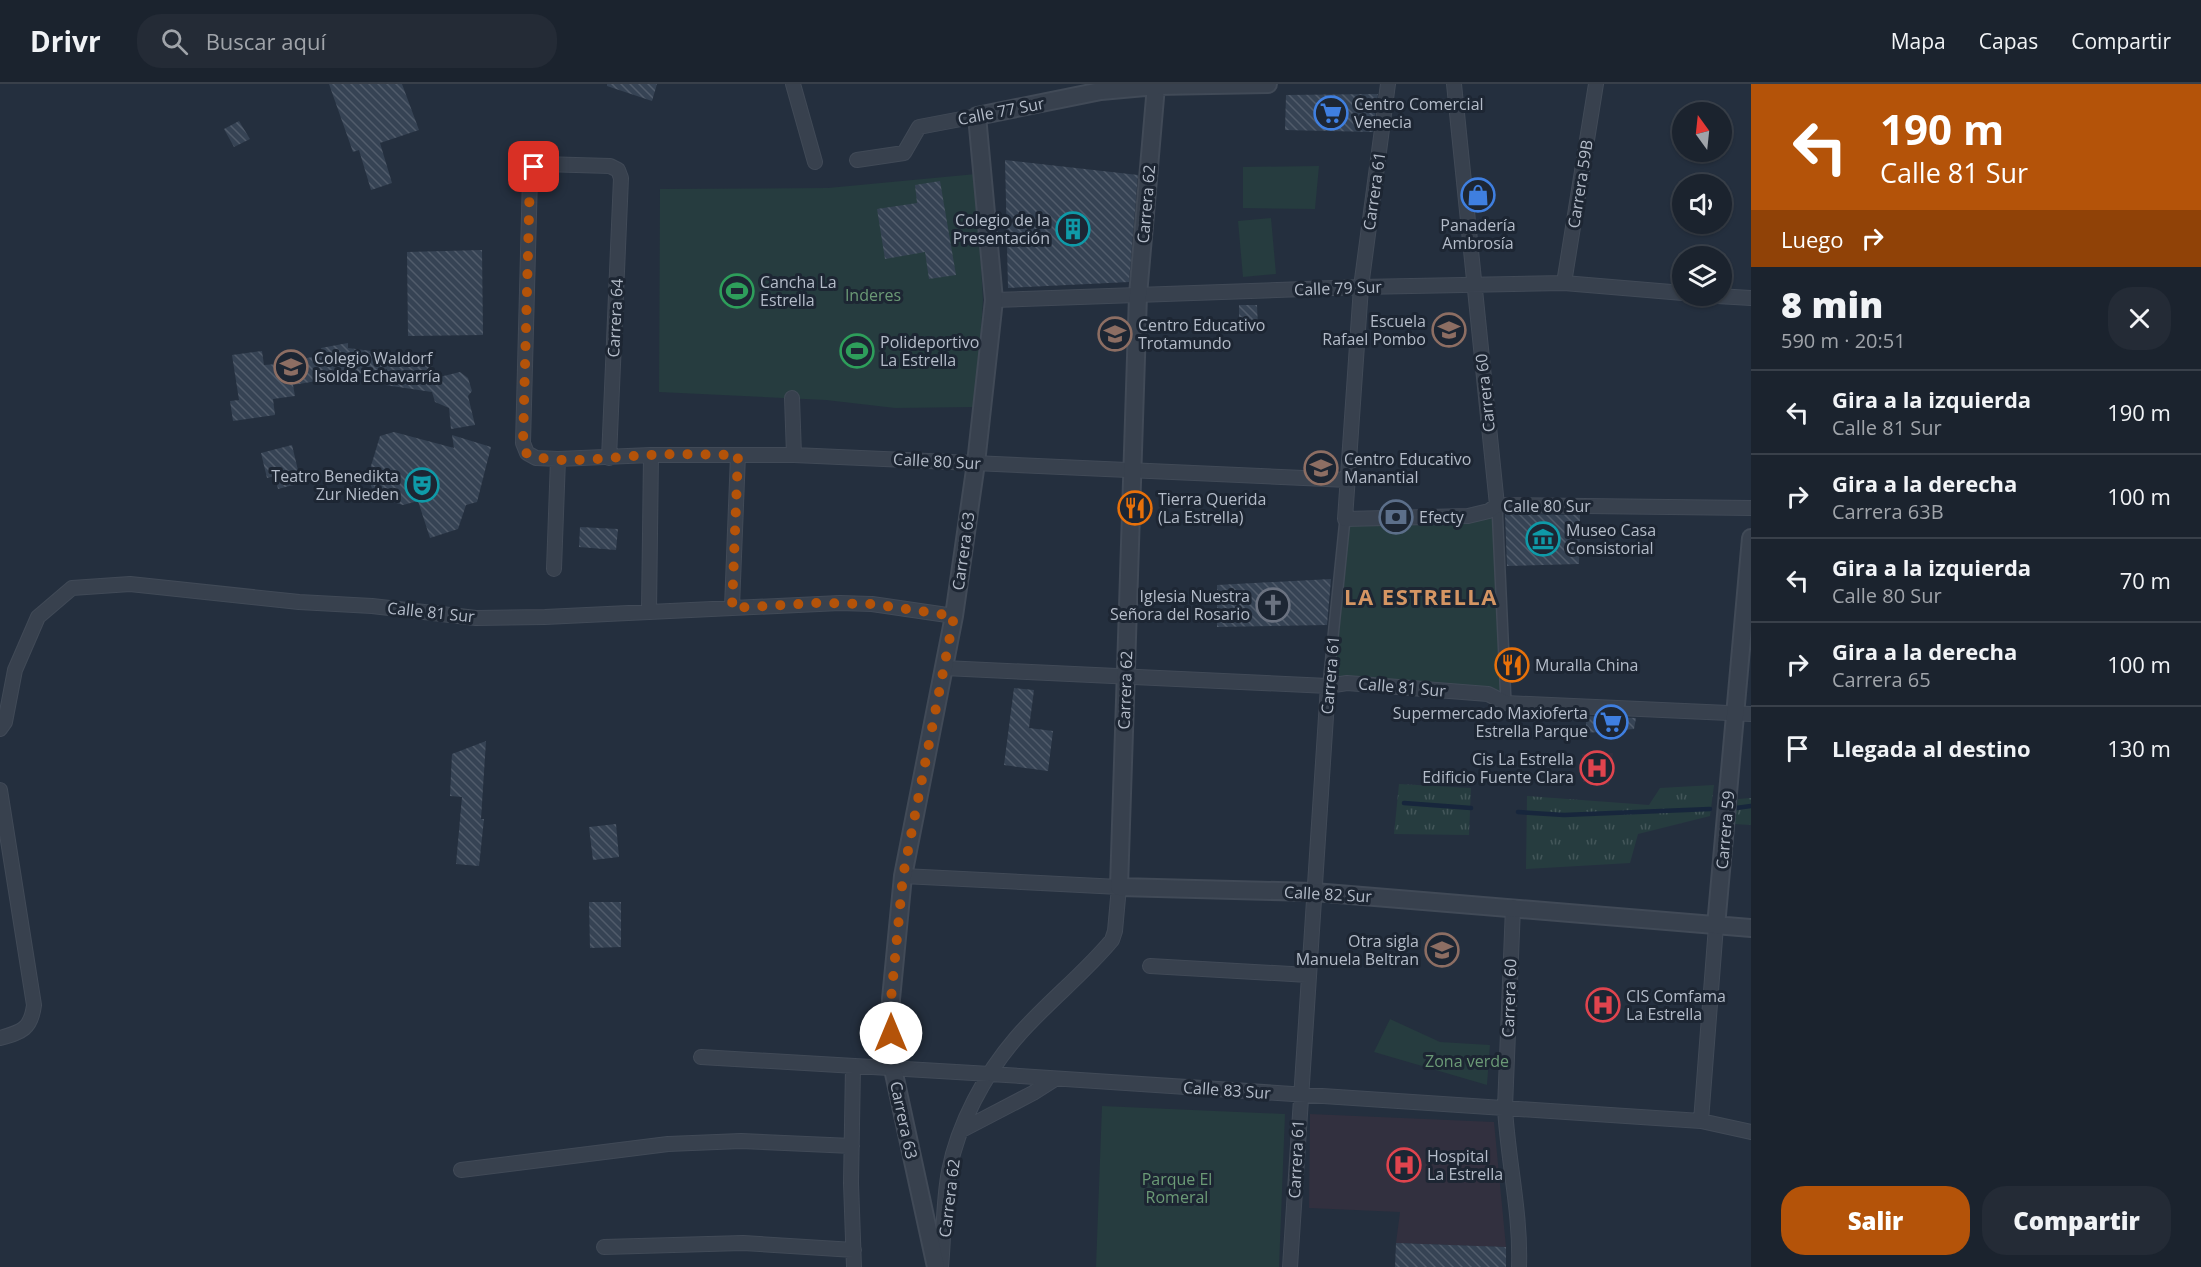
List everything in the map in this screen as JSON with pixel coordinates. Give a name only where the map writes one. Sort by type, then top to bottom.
[{"type":"street","points":[[793,84],[815,162]]},
{"type":"street","name":"Calle 77 Sur","points":[[857,160],[904,153],[919,127],[1098,88],[1268,84]]},
{"type":"street","name":"Carrera 61","points":[[1290,1267],[1314,892],[1329,686],[1345,519],[1361,287],[1388,84]]},
{"type":"street","name":"Carrera 60","points":[[1454,84],[1497,505],[1506,703]]},
{"type":"street","name":"Carrera 59B","points":[[1564,283],[1596,84]]},
{"type":"street","name":"Carrera 62","points":[[941,1267],[949,1172],[962,1130],[990,1074],[1016,1038],[1112,940],[1116,931],[1138,295],[1156,86]]},
{"type":"street","name":"Carrera 63","points":[[936,1267],[893,1069],[891,999],[903,876],[954,616],[976,463],[994,300],[976,116]]},
{"type":"street","name":"Carrera 64","points":[[526,453],[523,443],[530,176],[534,167],[542,164],[610,166],[618,170],[621,178],[609,458]]},
{"type":"street","name":"Calle 79 Sur","points":[[994,300],[1361,287],[1564,283],[1672,292]]},
{"type":"street","points":[[1732,297],[1751,298]]},
{"type":"street","points":[[792,398],[794,455]]},
{"type":"street","name":"Calle 80 Sur","points":[[526,453],[536,458],[558,459],[651,455],[794,455],[1348,480]]},
{"type":"street","points":[[649,612],[651,455]]},
{"type":"street","points":[[732,608],[738,455]]},
{"type":"street","points":[[554,569],[558,459]]},
{"type":"street","name":"Calle 80 Sur","points":[[1345,519],[1480,515],[1497,505],[1751,508]]},
{"type":"street","name":"Carrera 59","points":[[1701,1121],[1716,926],[1744,714],[1751,538]]},
{"type":"street","name":"Calle 81 Sur","points":[[0,729],[5,722],[15,670],[38,617],[72,588],[130,584],[476,618],[817,603],[861,604],[954,616]]},
{"type":"street","name":"Calle 81 Sur","points":[[944,668],[1329,686],[1347,683],[1488,694],[1506,703],[1744,714]]},
{"type":"street","points":[[0,790],[34,1005],[32,1020],[25,1028],[0,1038]]},
{"type":"street","name":"Calle 82 Sur","points":[[903,876],[1119,887],[1314,892],[1751,928]]},
{"type":"street","name":"Carrera 60","points":[[1513,907],[1504,1108],[1519,1222],[1519,1267]]},
{"type":"street","points":[[1150,966],[1308,975]]},
{"type":"street","name":"Calle 83 Sur","points":[[701,1057],[1701,1121],[1751,1131]]},
{"type":"street","points":[[854,1066],[851,1184],[854,1267]]},
{"type":"street","points":[[962,1130],[1033,1093],[1055,1078]]},
{"type":"street","points":[[460,1170],[668,1144],[741,1141],[852,1146]]},
{"type":"street","points":[[604,1246],[743,1243],[854,1250]]},
{"type":"shaded area","name":"Cis La Estrella Edificio Fuente Clara","points":[[1613,753],[1609,785],[1583,782],[1582,754]]},
{"type":"shaded area","name":"Hospital La Estrella","points":[[1310,1114],[1494,1122],[1506,1247],[1396,1243],[1400,1212],[1309,1208]]},
{"type":"green space","points":[[1319,166],[1315,209],[1243,208],[1243,167]]},
{"type":"green space","name":"Inderes","points":[[976,174],[983,300],[976,407],[895,408],[826,400],[659,392],[660,189],[828,188]]},
{"type":"green space","points":[[1271,218],[1276,274],[1243,277],[1238,221]]},
{"type":"green space","points":[[1497,505],[1506,703],[1488,694],[1329,686],[1345,519],[1468,516]]},
{"type":"green space","points":[[1399,784],[1471,788],[1469,835],[1394,834]]},
{"type":"green space","points":[[1714,785],[1710,816],[1638,834],[1630,863],[1526,869],[1527,796],[1649,805],[1660,788]]},
{"type":"green space","points":[[1751,798],[1751,825],[1734,824],[1738,799]]},
{"type":"green space","name":"Zona verde","points":[[1390,1019],[1440,1042],[1490,1045],[1487,1085],[1374,1052]]},
{"type":"green space","name":"Parque El Romeral","points":[[1102,1106],[1285,1114],[1279,1267],[1096,1267]]},
{"type":"building","points":[[329,84],[402,84],[419,130],[380,143],[392,183],[371,190],[359,150],[353,152]]},
{"type":"building","points":[[607,84],[657,84],[652,101],[607,86]]},
{"type":"building","name":"Centro Comercial Venecia","points":[[1378,94],[1373,132],[1285,130],[1286,95]]},
{"type":"building","points":[[239,121],[250,139],[234,147],[224,129]]},
{"type":"building","name":"Colegio de la Presentación","points":[[1005,160],[1138,175],[1129,282],[1008,288]]},
{"type":"building","points":[[940,181],[956,275],[929,279],[925,252],[885,259],[877,209],[917,203],[915,185]]},
{"type":"building","points":[[482,250],[483,335],[408,336],[407,252]]},
{"type":"building","points":[[1239,305],[1257,305],[1258,328],[1239,329]]},
{"type":"building","points":[[348,343],[348,348],[433,359],[431,379],[460,372],[468,378],[472,391],[468,396],[475,425],[451,429],[449,408],[435,402],[432,392],[385,385],[387,369],[293,385],[295,396],[273,399],[275,415],[233,421],[230,401],[239,400],[232,355],[262,351],[264,365],[278,364],[322,355],[321,348]]},
{"type":"building","points":[[394,432],[454,448],[452,435],[491,447],[477,502],[466,505],[458,529],[430,538],[418,501],[403,505],[393,502],[389,490],[374,495],[368,476],[380,436]]},
{"type":"building","points":[[292,445],[301,483],[278,489],[275,476],[267,478],[261,453]]},
{"type":"building","name":"Museo Casa Consistorial","points":[[1505,514],[1580,515],[1579,564],[1507,566]]},
{"type":"building","points":[[580,527],[618,529],[616,550],[579,547]]},
{"type":"building","name":"Iglesia Nuestra Señora del Rosario","points":[[1331,579],[1327,625],[1217,627],[1217,585]]},
{"type":"building","points":[[1014,688],[1034,690],[1029,728],[1053,731],[1048,771],[1004,765]]},
{"type":"building","name":"Supermercado Maxioferta Estrella Parque","points":[[1586,716],[1636,718],[1634,729],[1586,733]]},
{"type":"building","points":[[486,741],[481,819],[484,819],[479,866],[456,864],[462,797],[450,796],[452,754]]},
{"type":"building","points":[[616,824],[619,857],[593,860],[589,827]]},
{"type":"building","points":[[589,902],[621,902],[621,947],[590,948]]},
{"type":"building","points":[[1396,1243],[1506,1247],[1506,1267],[1395,1267]]},
{"type":"waterway","points":[[1404,803],[1471,808]]},
{"type":"waterway","points":[[1736,808],[1751,806]]},
{"type":"waterway","points":[[1518,812],[1564,815],[1710,809]]},
{"type":"place","name":"Centro Comercial Venecia","points":[[1331,113]]},
{"type":"place","name":"Panadería Ambrosía","points":[[1478,195]]},
{"type":"place","name":"Colegio de la Presentación","points":[[1073,229]]},
{"type":"place","name":"Cancha La Estrella","points":[[737,291]]},
{"type":"place","name":"Escuela Rafael Pombo","points":[[1449,330]]},
{"type":"place","name":"Centro Educativo Trotamundo","points":[[1115,334]]},
{"type":"place","name":"Polideportivo La Estrella","points":[[857,351]]},
{"type":"place","name":"Colegio Waldorf Isolda Echavarría","points":[[291,367]]},
{"type":"place","name":"Centro Educativo Manantial","points":[[1321,468]]},
{"type":"place","name":"Teatro Benedikta Zur Nieden","points":[[422,485]]},
{"type":"place","name":"Tierra Querida (La Estrella)","points":[[1135,508]]},
{"type":"place","name":"Efecty","points":[[1396,517]]},
{"type":"place","name":"Museo Casa Consistorial","points":[[1543,539]]},
{"type":"place","name":"Iglesia Nuestra Señora del Rosario","points":[[1273,605]]},
{"type":"place","name":"Muralla China","points":[[1512,665]]},
{"type":"place","name":"Supermercado Maxioferta Estrella Parque","points":[[1611,722]]},
{"type":"place","name":"Cis La Estrella Edificio Fuente Clara","points":[[1597,768]]},
{"type":"place","name":"Otra sigla Manuela Beltran","points":[[1442,950]]},
{"type":"place","name":"CIS Comfama La Estrella","points":[[1603,1005]]},
{"type":"place","name":"Hospital La Estrella","points":[[1404,1165]]},
{"type":"district","name":"LA ESTRELLA","points":[[1421,597]]},
{"type":"route","points":[[534,167],[530,176],[523,443],[526,453],[536,458],[558,459],[651,455],[738,455],[732,608],[817,603],[872,604],[954,616],[903,876],[891,999],[891,1033]]}]
